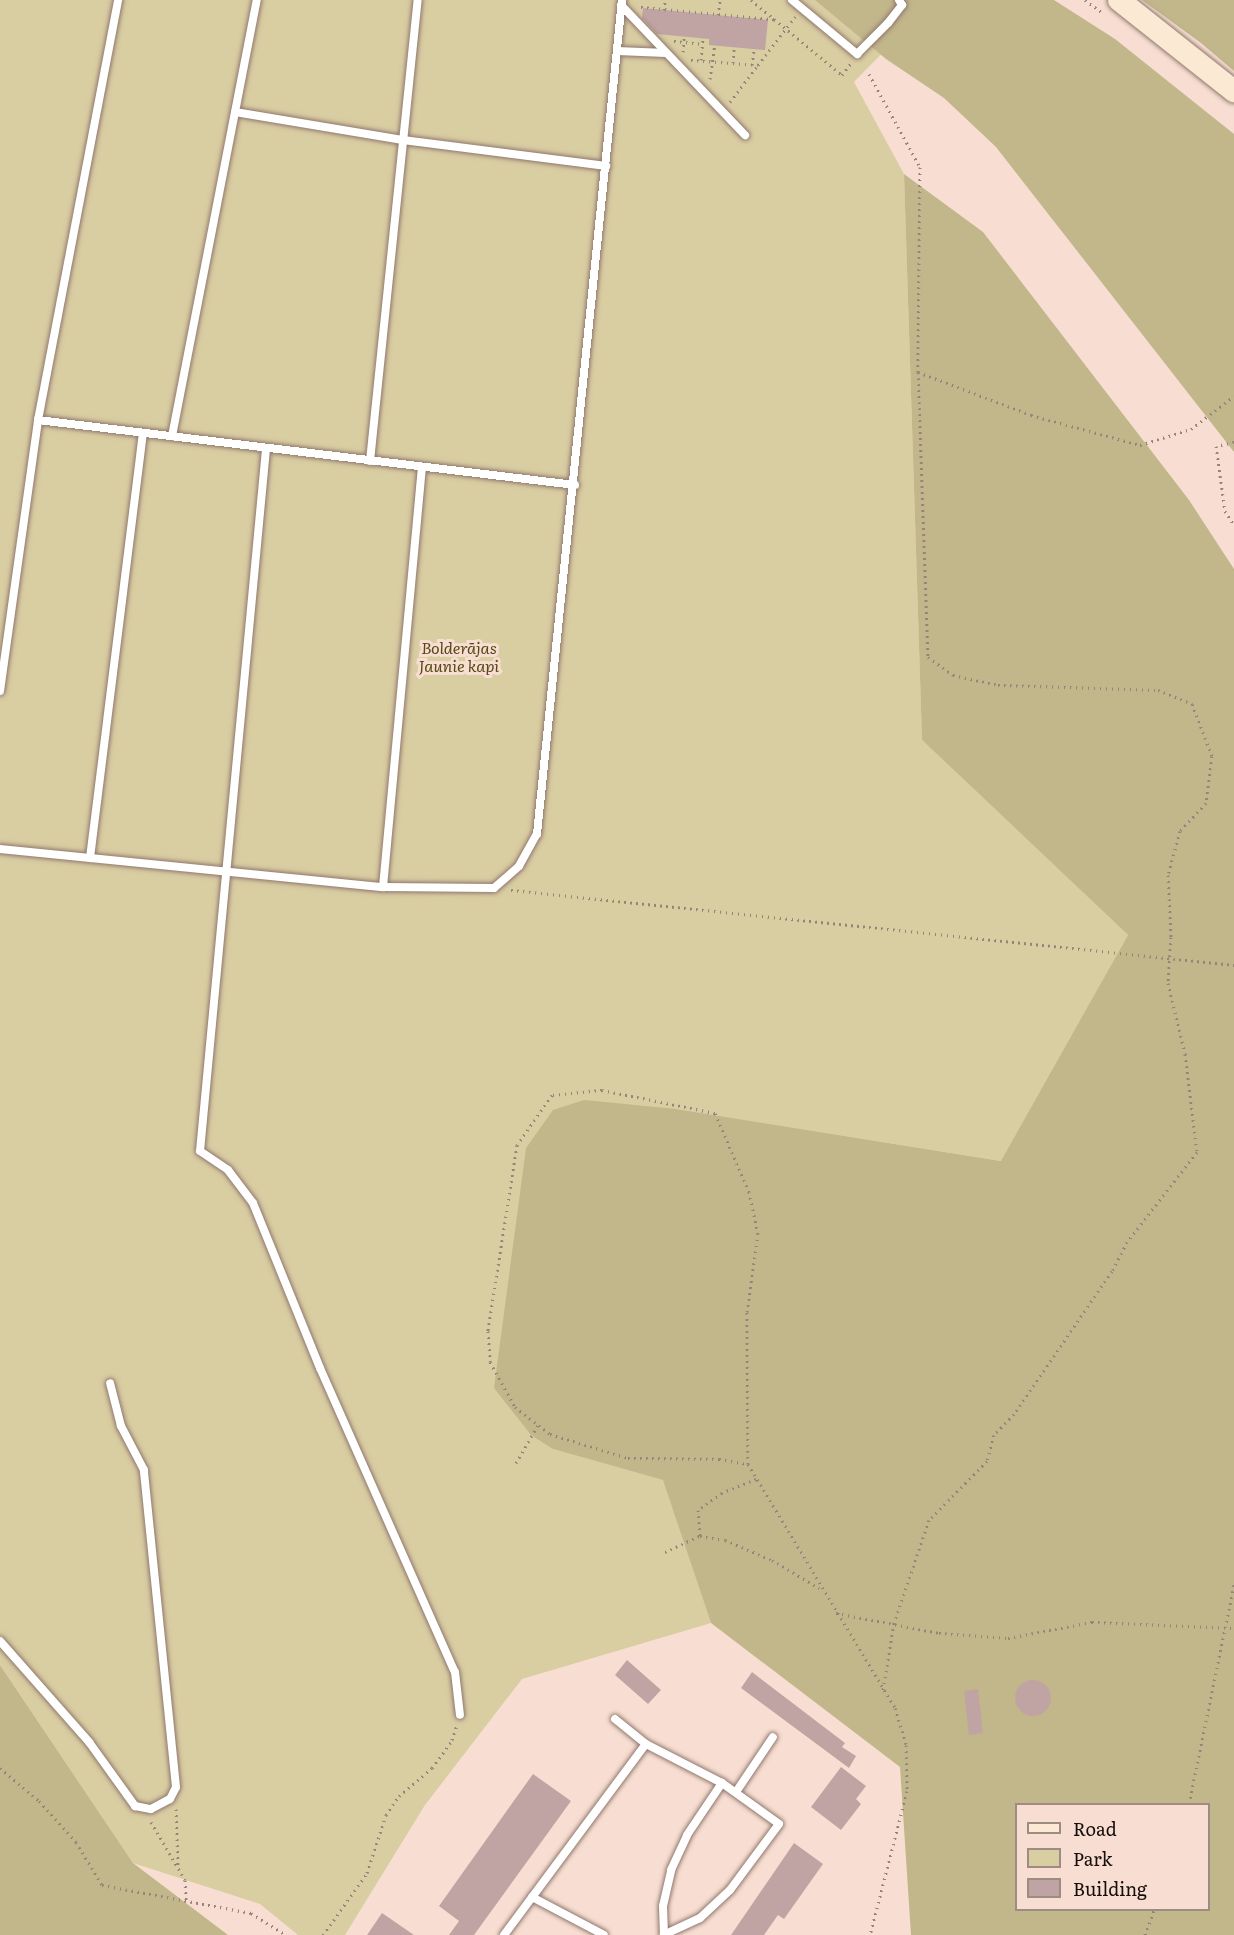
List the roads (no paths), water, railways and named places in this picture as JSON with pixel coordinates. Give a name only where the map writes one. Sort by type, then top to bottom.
[{"type":"main road","points":[[1119,0],[1234,91]]},
{"type":"lane","points":[[0,692],[38,420],[118,0]]},
{"type":"lane","points":[[172,436],[257,0]]},
{"type":"lane","points":[[370,461],[418,0]]},
{"type":"lane","points":[[792,0],[857,54],[902,5],[899,0]]},
{"type":"lane","points":[[0,849],[383,886],[494,888],[519,866],[537,834],[575,485],[621,2]]},
{"type":"lane","points":[[621,2],[666,53],[746,135]]},
{"type":"lane","points":[[617,51],[666,53]]},
{"type":"lane","points":[[235,112],[403,140],[606,166]]},
{"type":"lane","points":[[38,420],[143,435],[172,436],[575,485]]},
{"type":"lane","points":[[90,858],[143,435]]},
{"type":"lane","points":[[266,449],[224,871],[200,1151],[228,1170],[253,1203],[320,1368],[456,1672],[460,1715]]},
{"type":"lane","points":[[383,886],[422,467]]},
{"type":"lane","points":[[0,1641],[89,1742],[135,1806],[157,1808],[170,1799],[176,1787],[144,1470],[121,1426],[110,1383]]},
{"type":"lane","points":[[615,1719],[646,1744],[722,1783],[779,1824],[730,1890],[700,1918],[664,1935],[663,1906],[671,1870],[687,1835],[722,1783]]},
{"type":"lane","points":[[736,1792],[773,1737]]},
{"type":"lane","points":[[504,1935],[646,1744]]},
{"type":"lane","points":[[532,1897],[604,1935]]},
{"type":"park label","name":"Bolderājas Jaunie kapi","points":[[459,656]]}]
